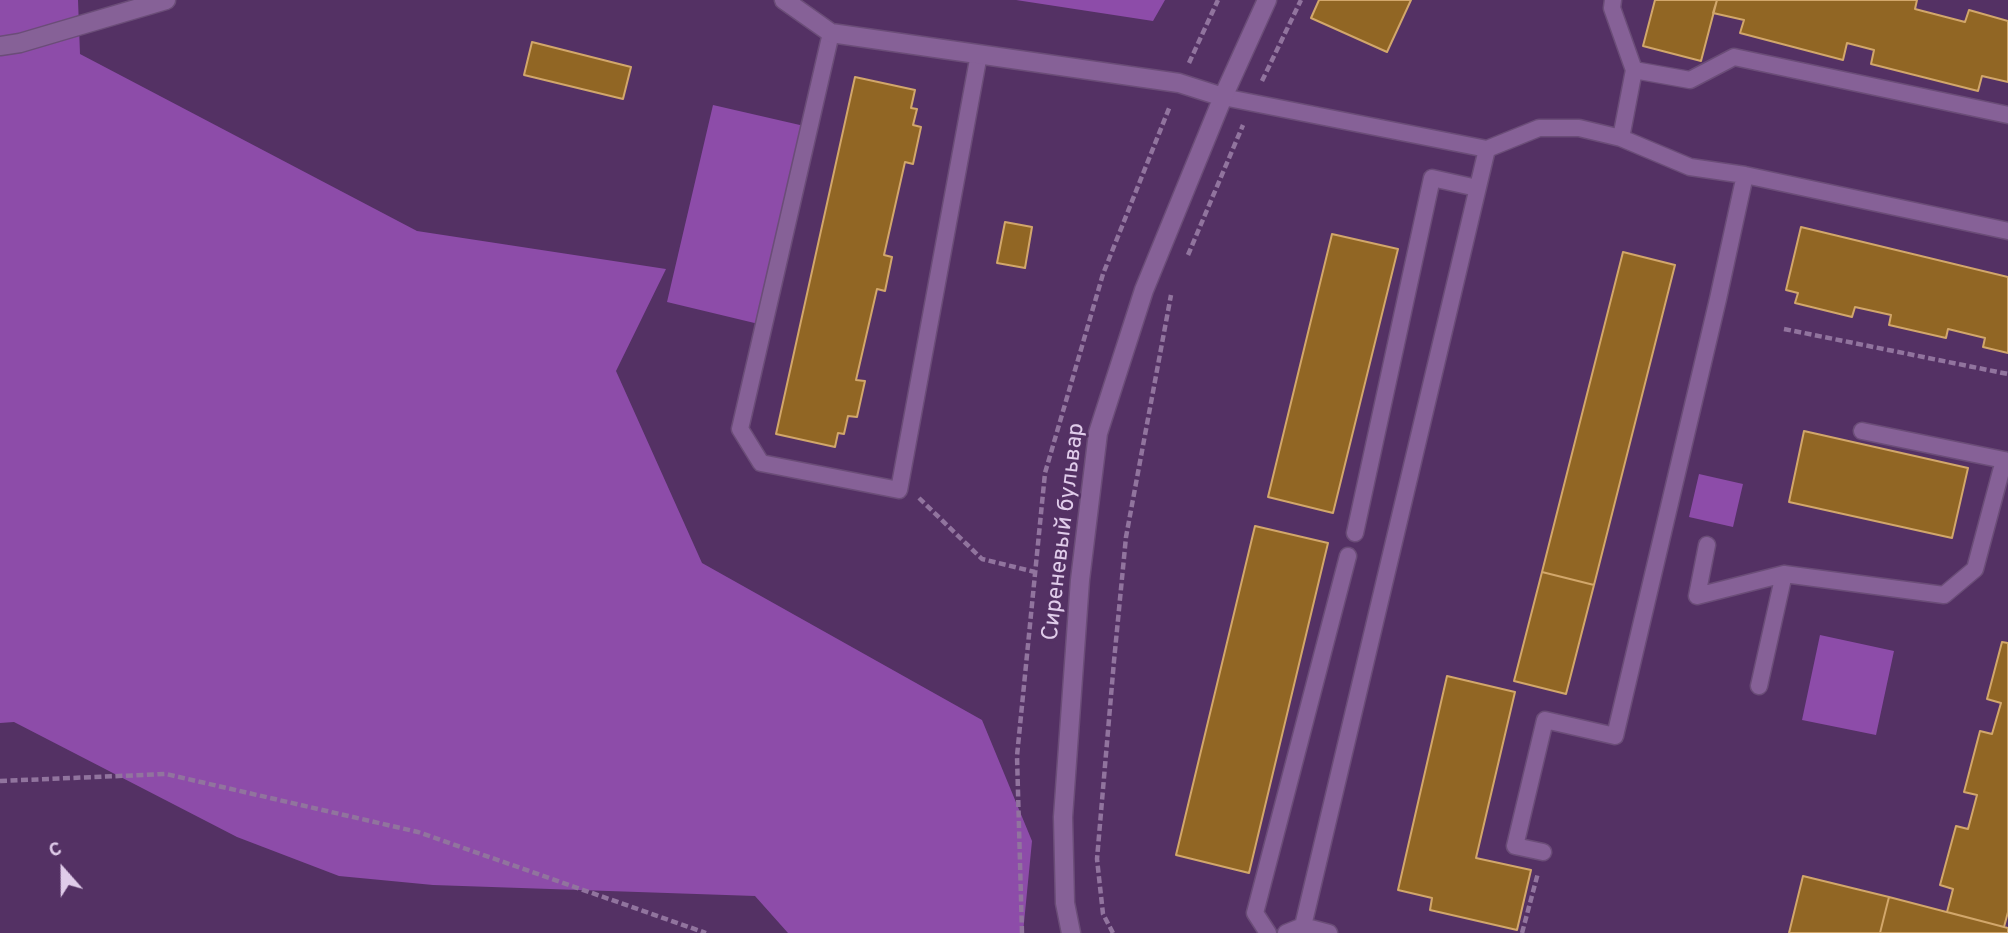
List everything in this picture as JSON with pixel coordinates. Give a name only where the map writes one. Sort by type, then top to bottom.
[{"type":"street","points":[[0,46],[20,43],[166,0]]},
{"type":"street","points":[[784,0],[831,33],[1179,83],[1223,97]]},
{"type":"street","name":"Сиреневый бульвар","points":[[1071,933],[1065,903],[1063,817],[1080,580],[1098,433],[1144,290],[1223,97],[1267,0]]},
{"type":"lane","points":[[1613,0],[1612,8],[1634,70],[1621,138]]},
{"type":"lane","points":[[831,33],[740,429],[761,463],[899,490],[979,54]]},
{"type":"lane","points":[[1634,70],[1690,80],[1734,57],[2008,115]]},
{"type":"lane","points":[[1223,97],[1487,149],[1539,128],[1579,128],[1621,138],[1690,167],[1745,175],[2008,231]]},
{"type":"lane","points":[[1302,930],[1487,149]]},
{"type":"lane","points":[[1543,852],[1515,846],[1545,720],[1615,736],[1745,175]]},
{"type":"lane","points":[[1355,533],[1432,178],[1477,188]]},
{"type":"lane","points":[[1707,545],[1698,596],[1784,574],[1944,595],[1975,569],[2006,459],[1862,431]]},
{"type":"lane","points":[[1268,933],[1255,914],[1348,556]]},
{"type":"lane","points":[[1759,686],[1784,574]]},
{"type":"lane","points":[[1286,933],[1302,930],[1329,933]]},
{"type":"path","points":[[1186,259],[1253,102],[1301,0]]},
{"type":"path","points":[[1113,933],[1103,914],[1097,859],[1124,551],[1170,295],[1176,283]]},
{"type":"path","points":[[1784,328],[2008,374]]},
{"type":"path","points":[[899,490],[922,499],[982,559],[1035,572]]},
{"type":"path","points":[[0,781],[166,774],[418,832],[706,933]]},
{"type":"path","points":[[1522,933],[1543,852]]},
{"type":"shaded area","points":[[0,0],[78,0],[80,54],[417,231],[666,269],[616,371],[702,563],[982,720],[1032,841],[1023,933],[788,933],[755,896],[433,885],[339,876],[237,837],[14,722],[0,723]]},
{"type":"shaded area","points":[[1016,0],[1165,0],[1153,21]]},
{"type":"shaded area","points":[[713,105],[813,128],[767,326],[667,302]]},
{"type":"shaded area","points":[[1699,474],[1743,484],[1733,527],[1689,517]]},
{"type":"shaded area","points":[[1820,635],[1894,651],[1876,735],[1802,720]]},
{"type":"building","points":[[1319,0],[1411,0],[1387,52],[1311,18]]},
{"type":"building","points":[[1655,0],[1717,0],[1701,61],[1643,46]]},
{"type":"building","points":[[1717,0],[1917,0],[1915,9],[1965,22],[1969,10],[2008,21],[2008,82],[1982,76],[1978,91],[1871,64],[1874,50],[1847,43],[1843,60],[1740,33],[1744,20],[1713,13]]},
{"type":"building","points":[[532,42],[631,67],[623,99],[524,75]]},
{"type":"building","points":[[855,77],[915,90],[911,108],[917,109],[913,125],[921,127],[913,164],[905,162],[884,255],[892,257],[885,291],[877,289],[856,380],[865,381],[857,417],[848,416],[844,434],[838,433],[835,447],[776,434]]},
{"type":"building","points":[[1005,222],[1032,227],[1025,268],[997,263]]},
{"type":"building","points":[[1801,227],[2008,277],[2008,353],[1983,347],[1985,338],[1948,329],[1946,338],[1889,325],[1891,315],[1855,307],[1852,317],[1795,303],[1798,293],[1786,290]]},
{"type":"building","points":[[1332,234],[1398,249],[1333,513],[1268,497]]},
{"type":"building","points":[[1623,252],[1675,265],[1594,585],[1542,572]]},
{"type":"building","points":[[1804,431],[1968,468],[1952,538],[1789,502]]},
{"type":"building","points":[[1255,526],[1328,543],[1249,873],[1176,855]]},
{"type":"building","points":[[1542,572],[1594,585],[1566,694],[1514,681]]},
{"type":"building","points":[[2002,642],[2008,643],[2008,912],[2004,927],[1947,912],[1953,889],[1940,885],[1956,826],[1968,829],[1977,795],[1964,792],[1980,731],[1992,734],[2001,703],[1987,699]]},
{"type":"building","points":[[1447,676],[1515,692],[1476,858],[1531,870],[1517,930],[1430,910],[1432,898],[1398,890]]},
{"type":"building","points":[[1803,876],[1889,897],[1880,933],[1789,933]]},
{"type":"building","points":[[1889,897],[2008,928],[2008,933],[1880,933]]}]
